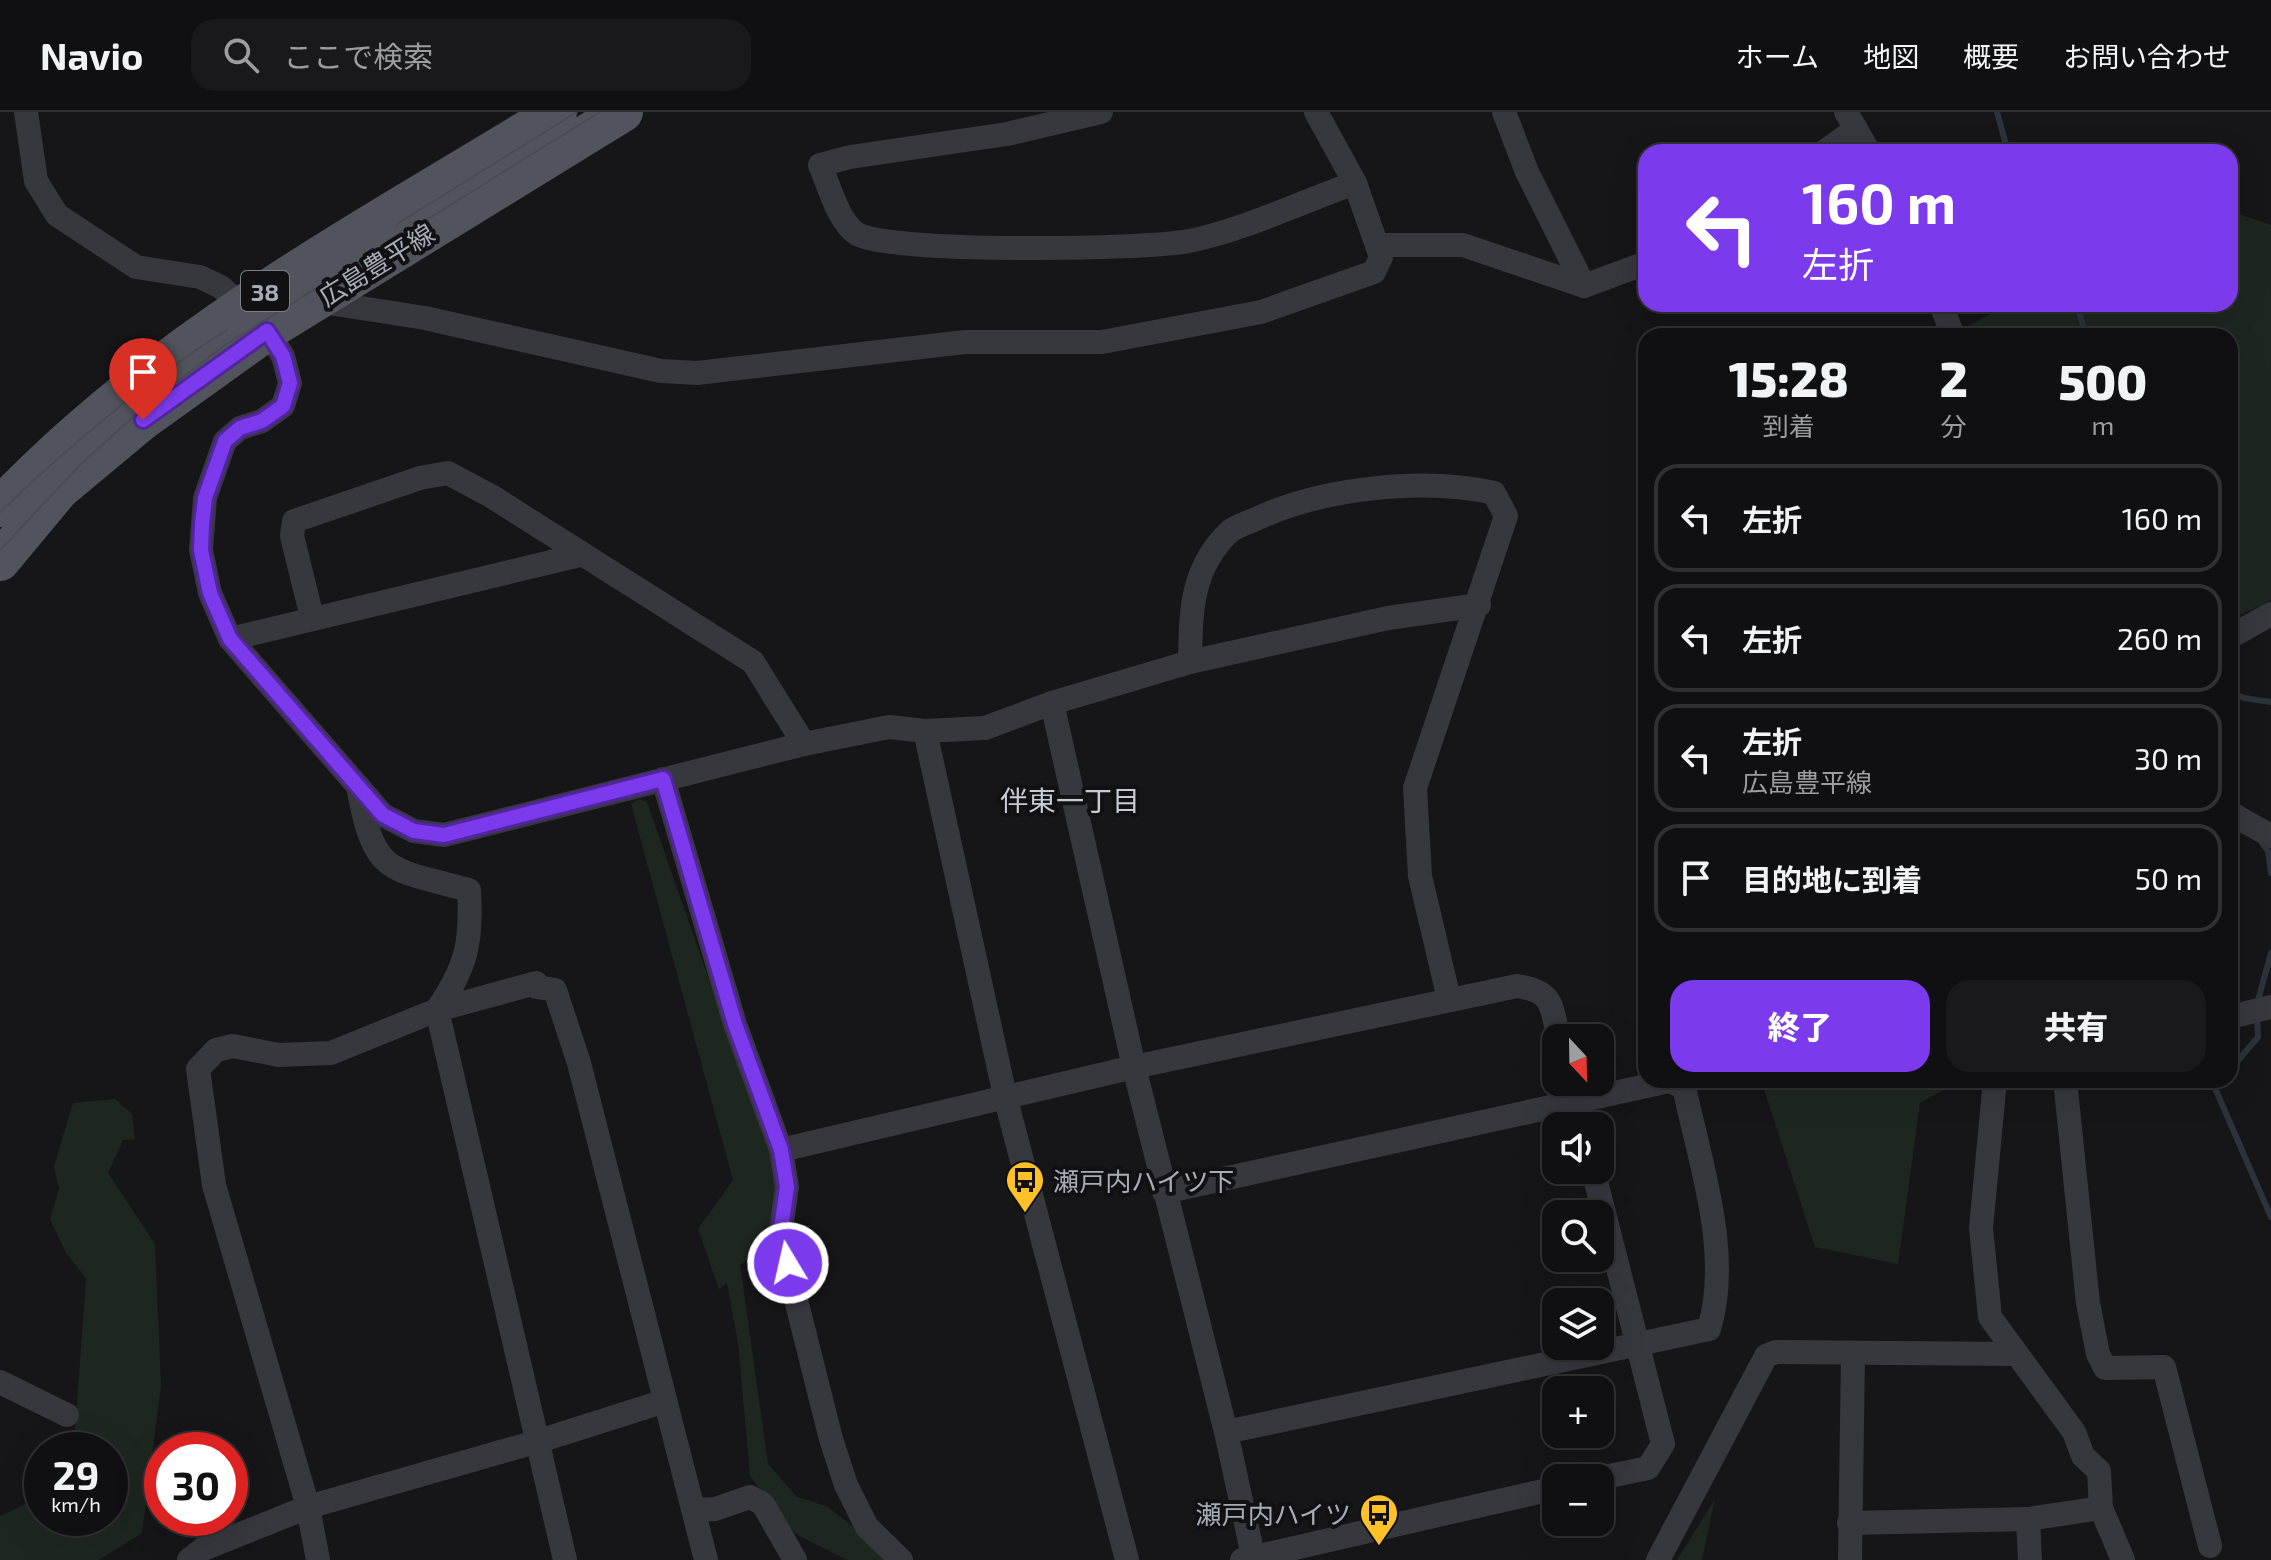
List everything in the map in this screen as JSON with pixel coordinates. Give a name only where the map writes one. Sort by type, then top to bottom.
[{"type":"main road","name":"広島豊平線","points":[[0,507],[36,468],[124,391],[254,318],[557,112]]},
{"type":"main road","name":"広島豊平線","points":[[0,561],[59,490],[143,420],[254,318],[318,300],[623,112]]},
{"type":"street","points":[[26,112],[36,181],[57,215],[136,267],[200,277],[221,287],[254,318],[283,356],[290,383],[283,406],[262,421],[240,428],[225,441],[205,498],[201,550],[210,593],[230,639],[383,815],[414,831],[444,835],[804,744],[889,727],[925,731],[985,728],[1052,703],[1190,662],[1388,618],[1479,605]]},
{"type":"street","points":[[1101,112],[1007,134],[850,157],[820,165],[844,219],[856,233],[875,240],[998,247],[1133,247],[1189,241],[1355,183]]},
{"type":"street","points":[[318,300],[425,318],[661,371],[733,371],[965,342],[1102,342],[1261,312],[1374,272],[1381,257],[1378,245],[1355,183],[1316,112]]},
{"type":"street","points":[[1504,112],[1527,172],[1584,286]]},
{"type":"street","points":[[1831,144],[1851,121],[1864,144]]},
{"type":"street","points":[[1378,245],[1463,245],[1584,286],[1638,266]]},
{"type":"street","points":[[312,617],[292,536],[294,521],[420,478],[448,473],[491,496],[753,662],[804,744]]},
{"type":"street","points":[[1190,662],[1191,599],[1208,560],[1230,531],[1277,509],[1357,490],[1462,486],[1494,493],[1506,516],[1479,605],[1415,788],[1420,876],[1449,999]]},
{"type":"street","points":[[230,639],[580,555]]},
{"type":"street","points":[[2238,633],[2271,614]]},
{"type":"street","points":[[1052,703],[1134,1067],[1226,1432],[1249,1559],[1542,1491]]},
{"type":"street","points":[[925,731],[1005,1096],[1127,1560]]},
{"type":"street","points":[[663,779],[735,1024],[781,1150],[787,1187],[780,1236],[831,1439],[846,1485],[867,1527],[901,1560]]},
{"type":"street","points":[[358,783],[364,821],[385,865],[401,873],[469,890],[472,933],[461,975],[437,1010],[565,1560]]},
{"type":"street","points":[[2250,816],[2271,836]]},
{"type":"street","points":[[318,1560],[308,1507],[214,1185],[198,1069],[216,1050],[233,1046],[279,1055],[331,1053],[437,1010],[536,983],[537,987],[555,990],[579,1063],[696,1510],[706,1560]]},
{"type":"street","points":[[781,1150],[1134,1067],[1517,986],[1538,989],[1548,997],[1555,1024]]},
{"type":"street","points":[[2238,1015],[2271,1007]]},
{"type":"street","points":[[1614,1087],[1638,1084]]},
{"type":"street","points":[[1226,1432],[1709,1329],[1715,1310],[1715,1233],[1684,1088]]},
{"type":"street","points":[[1994,1088],[1981,1228],[1990,1317],[2014,1354],[2035,1376],[2074,1432],[2083,1456],[2099,1471],[2101,1508],[2123,1560]]},
{"type":"street","points":[[2066,1088],[2088,1303],[2098,1354],[2105,1368],[2164,1367],[2210,1546]]},
{"type":"street","points":[[1164,1192],[1553,1096]]},
{"type":"street","points":[[1597,1184],[1663,1444],[1648,1468],[1614,1475]]},
{"type":"street","points":[[1658,1560],[1766,1356],[1776,1352],[2014,1354]]},
{"type":"street","points":[[1850,1560],[1853,1354]]},
{"type":"street","points":[[0,1382],[67,1415]]},
{"type":"street","points":[[189,1560],[203,1549],[308,1507],[539,1441],[665,1401]]},
{"type":"street","points":[[696,1510],[715,1509],[750,1497],[763,1504],[795,1560]]},
{"type":"street","points":[[1849,1523],[2028,1519],[2101,1508]]},
{"type":"street","points":[[2028,1519],[2030,1560]]},
{"type":"shaded area","points":[[2238,214],[2271,225],[2271,600],[2238,616],[2238,328],[1966,327],[1994,312],[2238,312]]},
{"type":"shaded area","points":[[639,799],[647,802],[778,1178],[772,1253],[740,1264],[768,1464],[797,1497],[826,1506],[855,1528],[883,1560],[847,1560],[794,1533],[750,1476],[738,1343],[727,1283],[719,1289],[698,1229],[733,1180],[631,804]]},
{"type":"shaded area","points":[[1764,1088],[1945,1088],[1920,1103],[1898,1264],[1815,1247]]},
{"type":"shaded area","points":[[115,1099],[132,1114],[135,1139],[123,1140],[108,1173],[155,1244],[161,1385],[155,1432],[144,1432],[142,1533],[99,1560],[0,1560],[0,1516],[24,1505],[24,1536],[128,1536],[128,1432],[75,1432],[86,1278],[66,1253],[50,1219],[59,1189],[54,1167],[73,1103]]},
{"type":"shaded area","points":[[1715,1499],[1702,1560],[1677,1560]]},
{"type":"waterway","points":[[1997,112],[2006,144]]},
{"type":"waterway","points":[[2079,312],[2084,328]]},
{"type":"waterway","points":[[2238,695],[2271,702]]},
{"type":"waterway","points":[[2262,843],[2268,851],[2271,873]]},
{"type":"waterway","points":[[2257,1004],[2271,953]]},
{"type":"waterway","points":[[2238,1061],[2258,1037],[2257,1015]]},
{"type":"waterway","points":[[2215,1088],[2271,1217]]},
{"type":"tram line","points":[[397,224],[577,112]]},
{"type":"tram line","points":[[0,550],[80,465],[150,402],[225,345],[600,112]]},
{"type":"tram line","points":[[0,512],[109,415],[227,330]]},
{"type":"place","name":"瀬戸内ハイツ下","points":[[1025,1214]]},
{"type":"place","name":"瀬戸内ハイツ","points":[[1379,1547]]},
{"type":"district","name":"伴東一丁目","points":[[1070,800]]},
{"type":"route","points":[[143,420],[267,331],[283,356],[290,383],[283,406],[262,421],[240,428],[225,441],[205,498],[201,550],[210,593],[230,639],[383,815],[414,831],[444,835],[663,779],[735,1024],[781,1150],[787,1187],[780,1236],[788,1263]]}]
